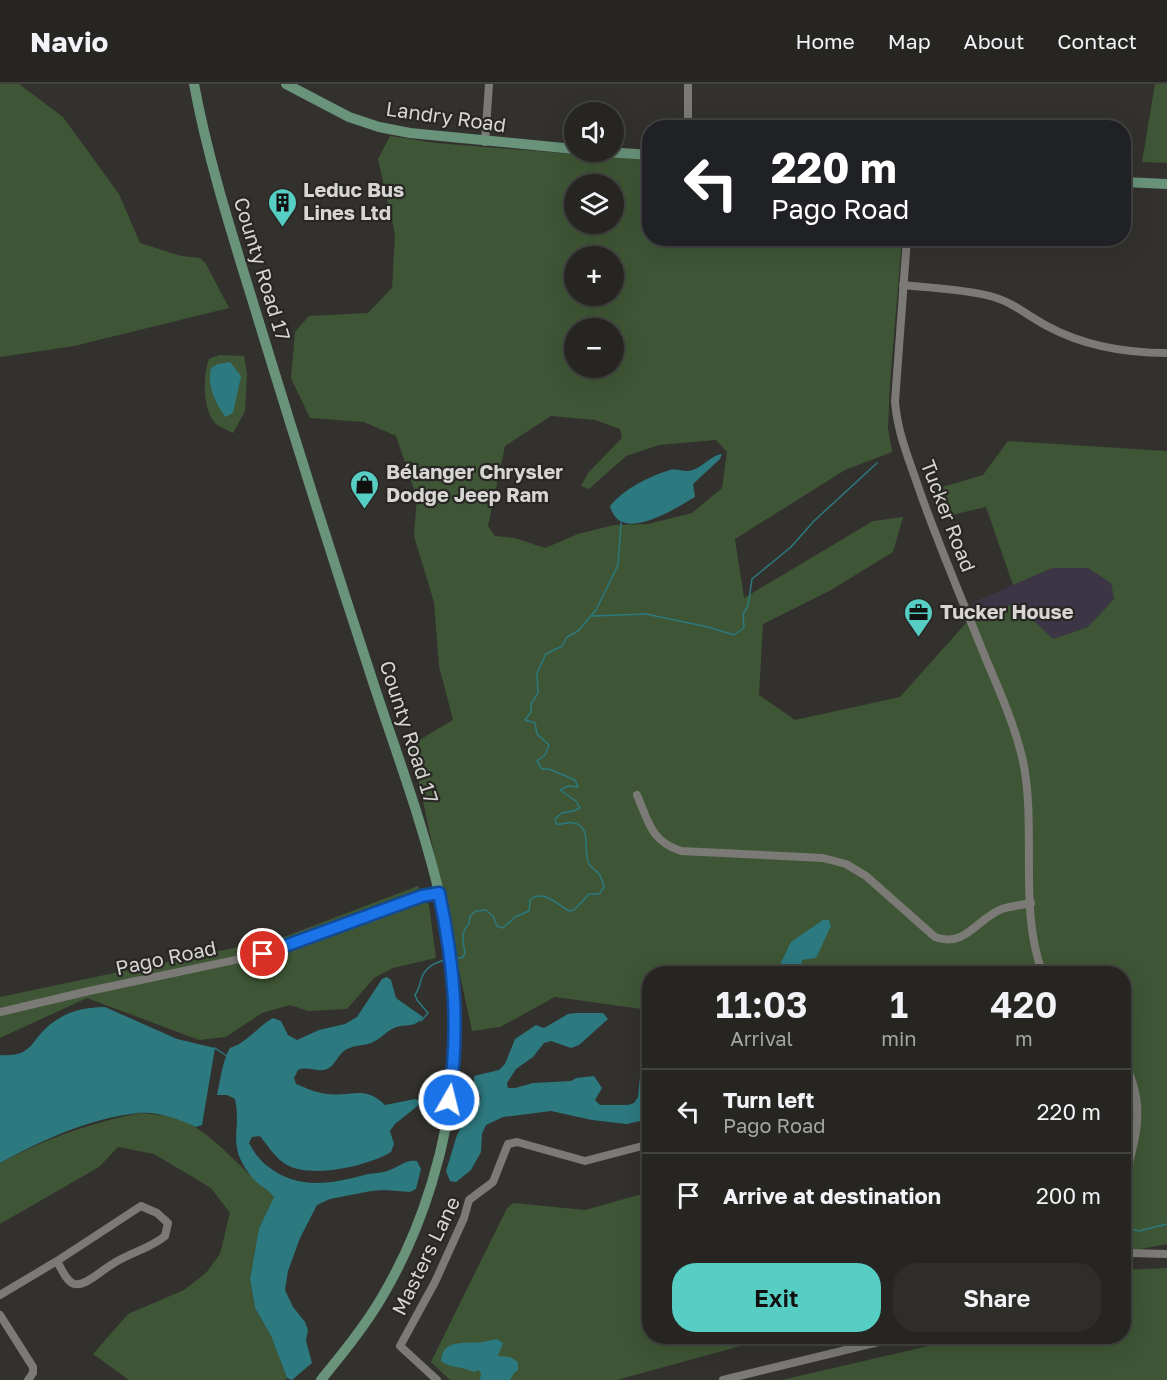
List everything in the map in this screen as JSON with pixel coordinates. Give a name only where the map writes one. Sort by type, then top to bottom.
[{"type":"main road","name":"County Road 17","points":[[194,84],[200,119],[217,184],[312,494],[419,823],[439,893],[454,983],[455,1063],[444,1138],[424,1208],[411,1240],[382,1297],[345,1351],[321,1380]]},
{"type":"main road","name":"Landry Road","points":[[285,84],[350,117],[379,127],[485,142],[564,148]]},
{"type":"main road","points":[[624,153],[642,154]]},
{"type":"main road","points":[[1131,182],[1167,184]]},
{"type":"street","points":[[485,142],[489,84]]},
{"type":"street","points":[[688,84],[688,120]]},
{"type":"street","name":"Tucker Road","points":[[906,246],[896,402],[898,427],[933,528],[1007,711],[1023,762],[1029,813],[1032,934],[1040,966]]},
{"type":"street","points":[[903,285],[990,296],[1010,303],[1061,333],[1091,344],[1137,353],[1167,353]]},
{"type":"street","points":[[638,795],[654,835],[666,846],[681,851],[823,858],[846,864],[866,876],[935,937],[946,941],[958,939],[1003,909],[1031,903]]},
{"type":"street","name":"Pago Road","points":[[0,1012],[263,954],[422,896],[439,893]]},
{"type":"street","points":[[1131,1076],[1138,1098],[1138,1120],[1131,1150]]},
{"type":"street","name":"Masters Lane","points":[[437,1380],[400,1346],[435,1282],[464,1218],[469,1200],[493,1182],[508,1144],[517,1142],[585,1161],[642,1146]]},
{"type":"street","points":[[0,1295],[57,1262],[141,1206],[157,1213],[168,1223],[165,1236],[156,1244],[114,1262],[83,1284],[74,1284],[68,1279],[57,1262]]},
{"type":"street","points":[[1131,1253],[1167,1254]]},
{"type":"street","points":[[0,1315],[33,1367],[33,1373],[28,1380]]},
{"type":"street","points":[[723,1380],[870,1344]]},
{"type":"shaded area","points":[[1052,568],[1089,568],[1111,583],[1114,599],[1088,627],[1053,639],[1016,605],[975,613],[972,603]]},
{"type":"green space","points":[[0,84],[19,84],[63,117],[119,194],[140,243],[181,256],[200,258],[206,264],[229,308],[74,346],[0,357]]},
{"type":"green space","points":[[1155,84],[1167,84],[1167,163],[1142,162]]},
{"type":"green space","points":[[390,136],[436,143],[564,153],[564,162],[624,162],[624,158],[642,159],[642,246],[901,246],[890,383],[888,428],[892,452],[845,470],[735,539],[744,598],[873,521],[903,517],[893,552],[831,590],[763,624],[759,695],[795,720],[900,697],[975,613],[1016,604],[1053,639],[1088,627],[1114,599],[1111,583],[1088,568],[1052,568],[1013,585],[986,507],[943,517],[932,490],[983,475],[1008,441],[1167,451],[1167,1244],[1131,1251],[1131,966],[642,966],[642,1009],[555,997],[500,1027],[472,1031],[411,745],[453,720],[439,666],[434,602],[414,536],[417,498],[396,436],[364,422],[310,418],[291,378],[295,332],[309,316],[368,313],[392,288],[395,234],[378,159]],"holes":[[[551,416],[595,420],[620,429],[622,438],[588,473],[581,486],[589,489],[626,456],[659,445],[716,440],[727,452],[722,488],[692,513],[648,524],[614,525],[578,534],[545,548],[515,538],[495,536],[488,526],[505,446]]]},
{"type":"green space","points":[[219,355],[244,356],[247,374],[245,411],[233,433],[216,424],[211,418],[206,402],[207,366],[209,359]]},
{"type":"green space","points":[[418,886],[429,905],[436,958],[393,968],[374,978],[347,1009],[308,1011],[290,1005],[262,1013],[226,1037],[199,1040],[87,998],[0,1038],[0,997],[281,938]]},
{"type":"green space","points":[[140,1113],[173,1117],[200,1130],[273,1195],[259,1228],[250,1279],[255,1308],[271,1336],[287,1378],[285,1380],[129,1380],[93,1354],[128,1314],[184,1290],[206,1273],[220,1254],[230,1213],[211,1188],[154,1154],[118,1147],[99,1167],[0,1224],[0,1163],[68,1133]]},
{"type":"green space","points":[[642,1194],[642,1344],[748,1344],[617,1380],[450,1380],[431,1362],[507,1208],[513,1203],[585,1210]]},
{"type":"green space","points":[[1167,1268],[1167,1380],[782,1380],[937,1344],[1131,1344],[1131,1270]]},
{"type":"water","points":[[230,362],[241,376],[233,413],[225,417],[213,394],[210,375],[211,368]]},
{"type":"water","points":[[722,454],[720,459],[693,484],[695,497],[662,515],[648,521],[625,523],[616,517],[610,506],[637,484],[653,476],[670,470],[693,470]]},
{"type":"water","points":[[823,920],[829,920],[831,926],[816,958],[802,960],[801,966],[779,966],[791,942]]},
{"type":"water","points":[[387,977],[391,980],[396,998],[423,1017],[420,1021],[394,1028],[371,1043],[347,1049],[331,1067],[325,1070],[306,1068],[298,1070],[294,1078],[296,1084],[315,1091],[337,1095],[358,1093],[371,1095],[385,1105],[415,1099],[421,1101],[390,1131],[394,1144],[391,1152],[355,1166],[312,1171],[284,1163],[260,1136],[252,1137],[249,1143],[266,1165],[290,1179],[303,1182],[328,1182],[385,1172],[405,1162],[413,1161],[417,1161],[421,1169],[416,1189],[410,1192],[371,1191],[330,1199],[317,1205],[300,1238],[288,1271],[285,1290],[308,1330],[306,1341],[312,1363],[292,1380],[287,1378],[271,1336],[255,1308],[250,1279],[259,1228],[274,1197],[253,1178],[243,1164],[237,1146],[235,1099],[227,1095],[217,1095],[222,1070],[230,1048],[242,1042],[273,1018],[281,1021],[288,1035],[297,1040],[319,1030],[345,1024],[357,1017],[382,979]]},
{"type":"water","points":[[105,1007],[177,1039],[215,1048],[202,1125],[196,1127],[153,1113],[120,1116],[67,1131],[0,1163],[0,1055],[11,1055],[26,1050],[52,1023],[71,1012]]},
{"type":"water","points":[[603,1013],[608,1019],[579,1045],[571,1048],[551,1041],[544,1043],[533,1057],[516,1069],[507,1083],[508,1088],[594,1076],[602,1088],[595,1100],[600,1105],[628,1105],[634,1103],[638,1097],[642,1057],[642,1121],[627,1124],[592,1120],[551,1111],[503,1117],[486,1125],[482,1134],[481,1152],[471,1170],[456,1182],[450,1181],[446,1171],[457,1135],[467,1116],[481,1098],[474,1083],[474,1076],[499,1070],[505,1064],[515,1039],[536,1025],[544,1028],[568,1014]]},
{"type":"water","points":[[497,1339],[503,1343],[498,1356],[510,1357],[518,1362],[518,1370],[510,1380],[480,1380],[481,1373],[478,1370],[474,1372],[441,1361],[442,1354],[451,1345]]},
{"type":"waterway","points":[[592,616],[646,614],[734,635],[744,628],[743,614],[748,606],[752,579],[791,547],[814,521],[877,463]]},
{"type":"waterway","points":[[457,958],[462,958],[465,953],[463,934],[469,924],[470,916],[476,911],[486,910],[493,916],[497,926],[503,928],[515,917],[529,911],[530,900],[535,897],[550,899],[569,911],[574,910],[589,894],[599,894],[604,887],[599,874],[591,867],[587,859],[585,834],[580,825],[556,824],[555,819],[562,813],[580,808],[576,801],[560,790],[568,786],[578,787],[575,780],[549,769],[542,769],[537,761],[545,755],[549,745],[537,734],[535,723],[525,720],[531,712],[531,704],[538,693],[537,673],[546,654],[562,646],[567,637],[578,631],[596,610],[618,565],[621,523]]},
{"type":"waterway","points":[[421,1021],[428,1013],[415,995],[422,977],[426,970],[446,960]]},
{"type":"waterway","points":[[213,1049],[227,1056]]},
{"type":"waterway","points":[[1131,1229],[1139,1231],[1167,1224]]},
{"type":"place","name":"Leduc Bus Lines Ltd","points":[[282,228]]},
{"type":"place","name":"Bélanger Chrysler Dodge Jeep Ram","points":[[365,510]]},
{"type":"place","name":"Tucker House","points":[[919,638]]},
{"type":"route","points":[[263,954],[422,896],[439,893],[449,943],[456,1023],[455,1063],[449,1100]]}]
